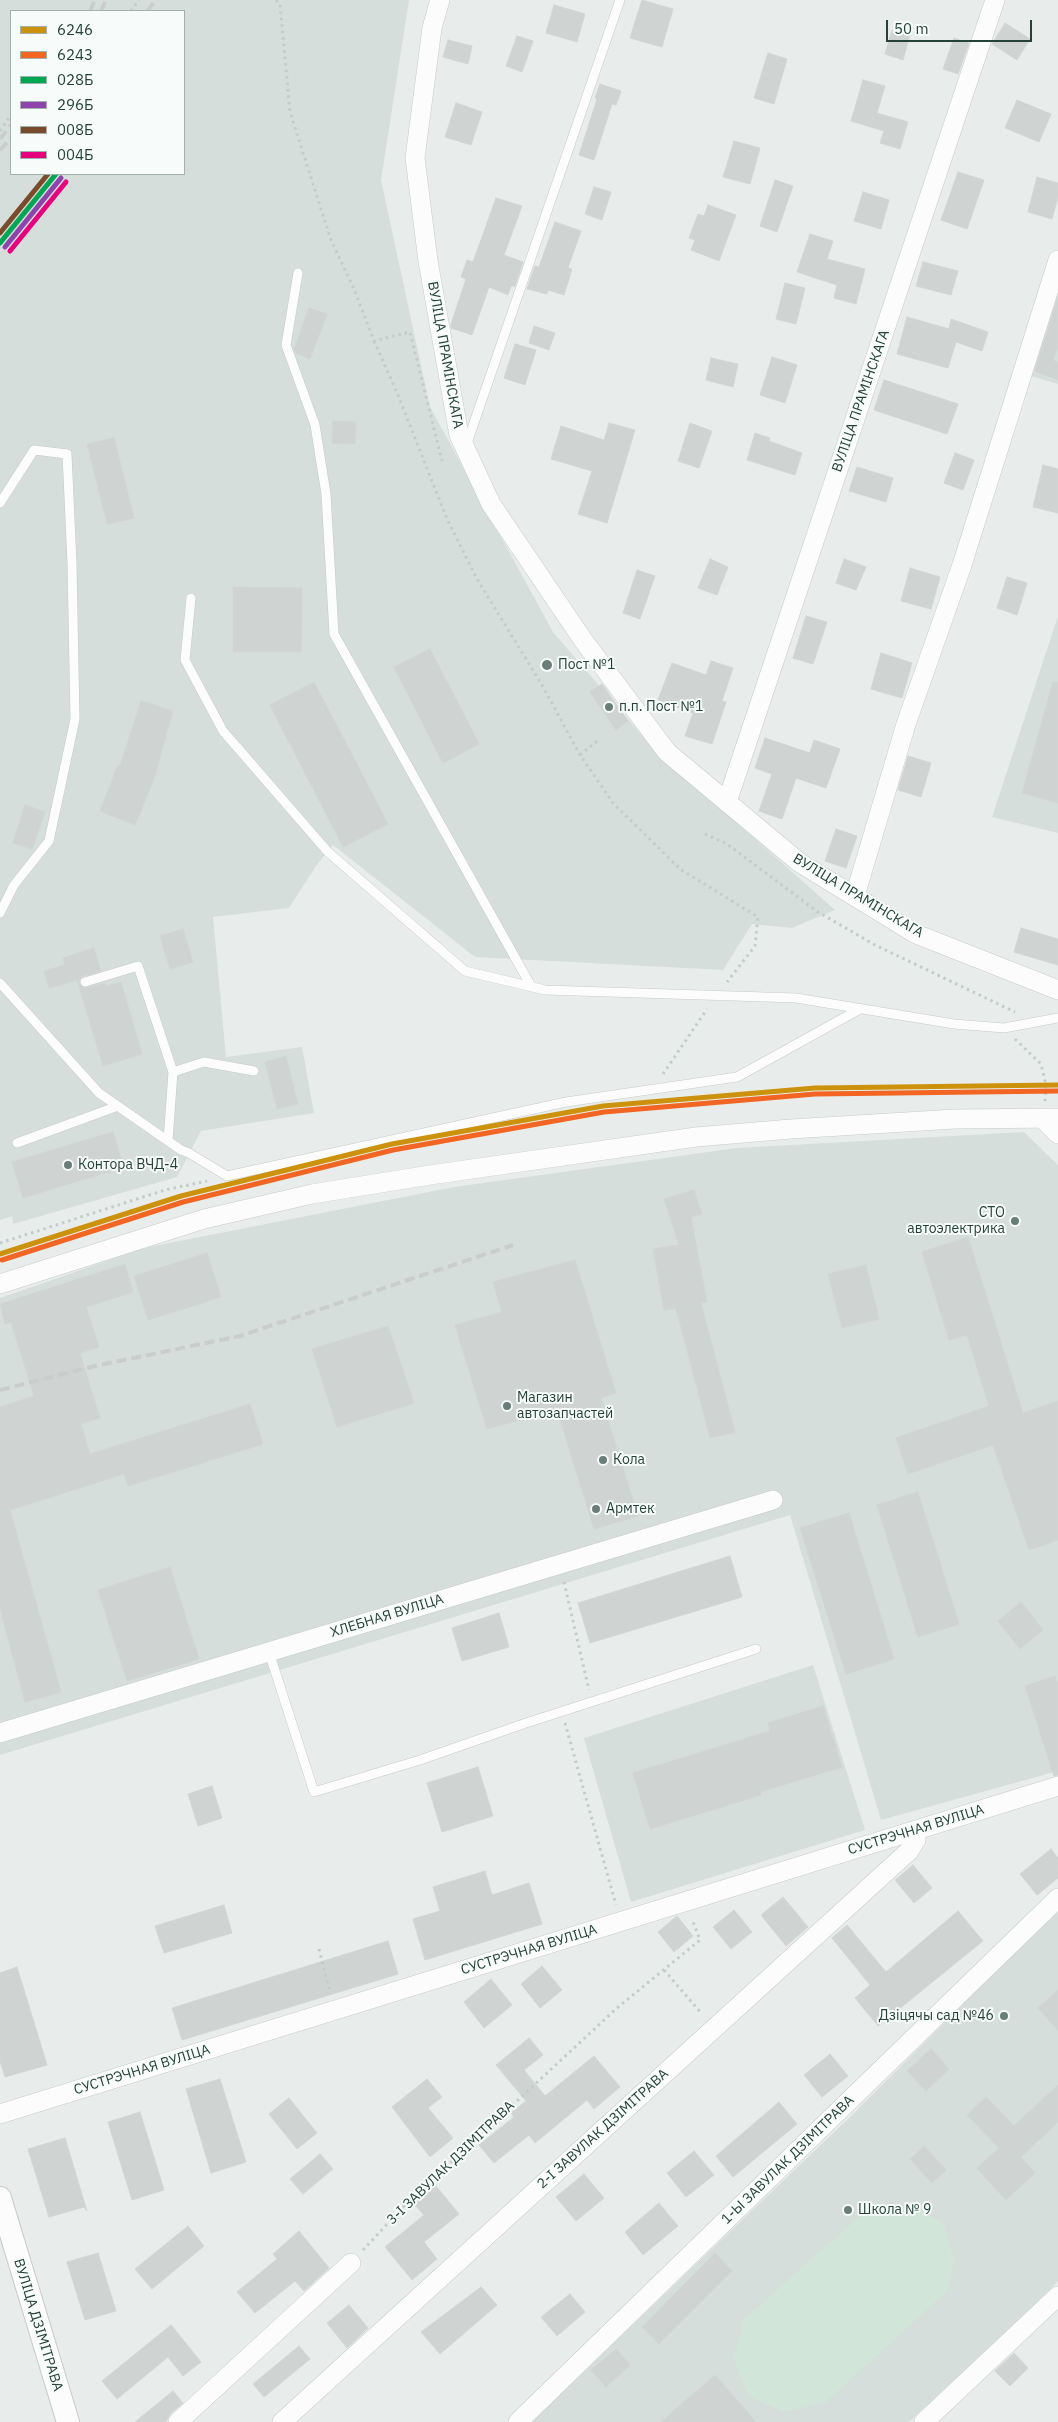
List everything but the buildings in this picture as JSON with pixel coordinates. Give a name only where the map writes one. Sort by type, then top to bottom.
[{"type":"street","name":"ВУЛІЦА ПРАМІНСКАГА","points":[[440,0],[432,28],[415,158],[428,261],[459,434],[491,504],[583,640],[667,752],[800,863],[916,934],[1058,990]]},
{"type":"street","name":"ВУЛІЦА ПРАМІНСКАГА","points":[[727,802],[995,0]]},
{"type":"street","points":[[855,896],[906,724],[962,565],[1058,260]]},
{"type":"street","points":[[0,1284],[204,1219],[312,1194],[696,1137],[791,1129],[946,1120],[1050,1118],[1058,1134]]},
{"type":"street","name":"ХЛЕБНАЯ ВУЛІЦА","points":[[0,1733],[773,1500]]},
{"type":"street","name":"СУСТРЭЧНАЯ ВУЛІЦА","points":[[0,2114],[1058,1786]]},
{"type":"street","name":"2-І ЗАВУЛАК ДЗІМІТРАВА","points":[[282,2422],[909,1851],[916,1840],[914,1831]]},
{"type":"street","name":"1-Ы ЗАВУЛАК ДЗІМІТРАВА","points":[[518,2422],[1058,1898]]},
{"type":"street","name":"ВУЛІЦА ДЗІМІТРАВА","points":[[0,2198],[68,2422]]},
{"type":"street","points":[[178,2422],[351,2263]]},
{"type":"street","points":[[924,2422],[1058,2296]]},
{"type":"lane","points":[[466,449],[620,0]]},
{"type":"lane","points":[[298,273],[286,345],[315,426],[326,494],[334,634],[531,986]]},
{"type":"lane","points":[[0,503],[34,450],[67,454],[72,563],[75,719],[49,840],[14,885],[0,913]]},
{"type":"lane","points":[[191,598],[185,660],[223,730],[328,852],[465,970],[545,990],[796,998],[954,1024],[1004,1028],[1058,1018]]},
{"type":"lane","points":[[85,982],[138,966],[173,1072],[168,1141]]},
{"type":"lane","points":[[0,983],[99,1092],[168,1141],[227,1176],[239,1169],[482,1116],[737,1077],[860,1008]]},
{"type":"lane","points":[[173,1072],[204,1062],[254,1071]]},
{"type":"lane","points":[[18,1144],[118,1106]]},
{"type":"lane","points":[[269,1652],[314,1792],[756,1649]]},
{"type":"path","points":[[276,0],[280,4],[290,112],[331,240],[354,289],[374,341],[398,394],[447,518],[477,579],[542,685],[580,755],[613,803],[680,869],[758,917],[755,946],[716,996],[653,1089]]},
{"type":"path","points":[[0,131],[10,116]]},
{"type":"path","points":[[374,341],[410,332],[442,462]]},
{"type":"path","points":[[580,755],[597,741]]},
{"type":"path","points":[[705,834],[728,844],[818,912],[875,945],[1039,1022]]},
{"type":"path","points":[[1004,1028],[1041,1064],[1046,1096]]},
{"type":"path","points":[[0,1243],[164,1190],[227,1176]]},
{"type":"path","points":[[559,1564],[592,1702]]},
{"type":"path","points":[[562,1713],[621,1922]]},
{"type":"path","name":"3-І ЗАВУЛАК ДЗІМІТРАВА","points":[[351,2263],[426,2186],[617,2008],[700,1940],[685,1902]]},
{"type":"path","points":[[319,1949],[336,2010]]},
{"type":"path","points":[[664,1970],[714,2028]]},
{"type":"shaded area","points":[[0,0],[409,0],[381,180],[430,407],[553,632],[652,747],[835,910],[792,928],[752,924],[723,970],[475,957],[333,845],[316,866],[289,908],[213,917],[226,1057],[302,1047],[314,1113],[201,1131],[177,1177],[13,1224],[12,1216],[0,1220]]},
{"type":"shaded area","points":[[1058,273],[1058,384],[1024,374]]},
{"type":"shaded area","points":[[1058,616],[1058,833],[992,817]]},
{"type":"shaded area","points":[[1024,1132],[1058,1165],[1058,1771],[881,1820],[790,1515],[0,1755],[0,1298],[144,1248],[454,1187],[737,1148]]},
{"type":"shaded area","points":[[813,1665],[865,1830],[631,1902],[584,1738]]},
{"type":"shaded area","name":"Школа № 9","points":[[1058,1909],[1058,2281],[1033,2307],[909,2422],[531,2422],[854,2113]]},
{"type":"green space","points":[[909,2205],[943,2223],[954,2260],[947,2291],[826,2402],[784,2412],[748,2396],[734,2358],[744,2319],[867,2210]]},
{"type":"railway","points":[[90,10],[95,0]]},
{"type":"railway","points":[[101,10],[106,0]]},
{"type":"railway","points":[[148,10],[156,0]]},
{"type":"railway","points":[[0,139],[10,126]]},
{"type":"railway","points":[[0,150],[10,139]]},
{"type":"railway","points":[[0,1390],[95,1366],[240,1336],[513,1245]]},
{"type":"transit line","name":"008Б","points":[[0,233],[47,175]]},
{"type":"transit line","name":"028Б","points":[[0,243],[55,175]]},
{"type":"transit line","name":"296Б","points":[[5,247],[61,178]]},
{"type":"transit line","name":"004Б","points":[[10,251],[66,182]]},
{"type":"transit line","name":"6246","points":[[0,1254],[181,1196],[392,1144],[603,1106],[815,1088],[1058,1085]]},
{"type":"transit line","name":"6243","points":[[2,1260],[183,1202],[393,1150],[604,1112],[815,1094],[1058,1091]]},
{"type":"place","name":"Пост №1","points":[[547,665]]},
{"type":"place","name":"п.п. Пост №1","points":[[609,707]]},
{"type":"place","name":"Контора ВЧД-4","points":[[68,1165]]},
{"type":"place","name":"СТО автоэлектрика","points":[[1015,1221]]},
{"type":"place","name":"Магазин автозапчастей","points":[[507,1406]]},
{"type":"place","name":"Кола","points":[[603,1460]]},
{"type":"place","name":"Армтек","points":[[596,1509]]},
{"type":"place","name":"Дзіцячы сад №46","points":[[1004,2016]]},
{"type":"place","name":"Школа № 9","points":[[848,2210]]}]
